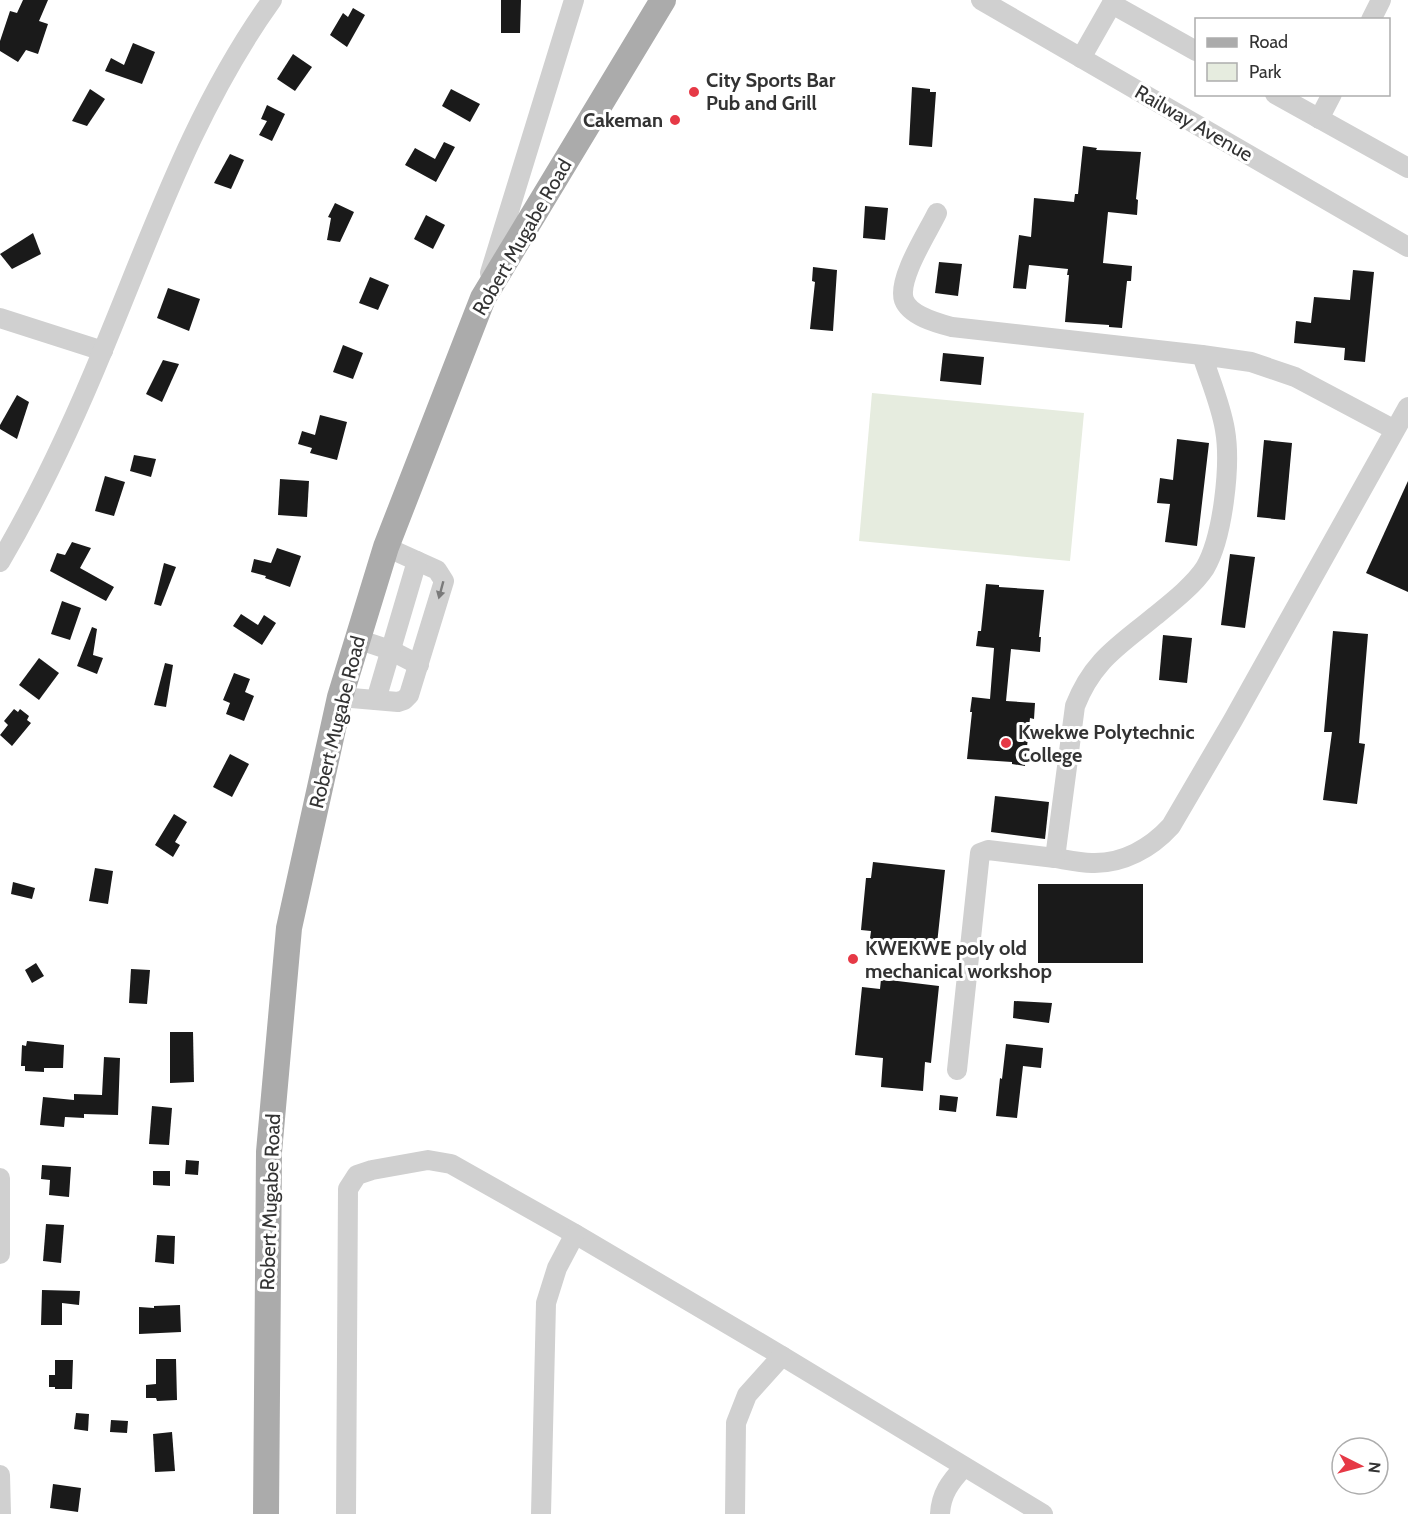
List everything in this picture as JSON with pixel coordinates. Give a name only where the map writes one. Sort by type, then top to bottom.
[{"type":"main road","name":"Robert Mugabe Road","points":[[266,1514],[269,1152],[289,928],[340,697],[386,547],[483,298],[663,0]]},
{"type":"street","points":[[0,562],[32,507],[72,422],[159,210],[213,93],[254,25],[272,0]]},
{"type":"street","points":[[483,298],[574,0]]},
{"type":"street","name":"Railway Avenue","points":[[981,0],[1408,247]]},
{"type":"street","points":[[1372,18],[1381,0]]},
{"type":"street","points":[[1081,58],[1113,2],[1195,50]]},
{"type":"street","points":[[1279,96],[1408,168]]},
{"type":"street","points":[[1319,119],[1331,96]]},
{"type":"street","points":[[937,213],[907,273],[903,288],[904,301],[918,314],[933,323],[1251,362],[1295,377],[1395,430]]},
{"type":"street","points":[[0,318],[103,351]]},
{"type":"street","points":[[1054,858],[1075,706],[1083,685],[1096,667],[1123,641],[1173,601],[1204,570],[1215,546],[1223,507],[1225,430],[1202,355]]},
{"type":"street","points":[[957,1070],[980,853],[988,850],[1093,863],[1117,860],[1136,854],[1159,840],[1171,826],[1239,710],[1408,407]]},
{"type":"street","points":[[340,697],[405,700],[409,695],[419,665],[444,581],[438,570],[386,547]]},
{"type":"street","points":[[376,700],[417,561]]},
{"type":"street","points":[[357,639],[390,650],[419,665]]},
{"type":"street","points":[[346,1514],[348,1189],[357,1175],[372,1170],[429,1160],[451,1164],[575,1234],[1043,1514]]},
{"type":"street","points":[[0,1179],[0,1254]]},
{"type":"street","points":[[541,1514],[546,1303],[557,1268],[575,1234]]},
{"type":"street","points":[[735,1514],[736,1423],[747,1395],[782,1356]]},
{"type":"street","points":[[940,1514],[941,1502],[948,1484],[963,1467]]},
{"type":"street","points":[[0,1475],[1,1514]]},
{"type":"green space","points":[[872,393],[1084,413],[1070,561],[859,541]]},
{"type":"building","points":[[23,0],[48,0],[39,21],[48,24],[38,54],[26,50],[18,62],[0,51],[0,41],[10,11],[17,13]]},
{"type":"building","points":[[501,0],[521,0],[520,33],[501,33]]},
{"type":"building","points":[[353,8],[365,15],[347,47],[330,35],[343,13],[348,17]]},
{"type":"building","points":[[133,43],[155,52],[142,84],[105,71],[111,58],[124,65]]},
{"type":"building","points":[[293,54],[312,67],[295,91],[277,79]]},
{"type":"building","points":[[912,87],[936,92],[932,147],[909,145]]},
{"type":"building","points":[[90,89],[105,99],[87,126],[72,121]]},
{"type":"building","points":[[451,89],[480,104],[470,122],[442,106]]},
{"type":"building","points":[[267,105],[285,114],[272,141],[259,135],[267,121],[261,119]]},
{"type":"building","points":[[444,142],[455,147],[436,182],[405,165],[415,148],[435,159]]},
{"type":"building","points":[[1083,146],[1097,148],[1096,150],[1141,152],[1136,199],[1138,200],[1137,215],[1108,212],[1103,263],[1132,266],[1131,281],[1127,281],[1122,328],[1065,322],[1068,269],[1029,265],[1026,289],[1013,288],[1019,235],[1031,237],[1034,198],[1074,202],[1075,194],[1078,194]]},
{"type":"building","points":[[230,154],[244,160],[231,189],[214,183]]},
{"type":"building","points":[[335,203],[354,212],[340,242],[327,240],[331,218],[328,217]]},
{"type":"building","points":[[865,206],[888,208],[885,240],[863,238]]},
{"type":"building","points":[[426,215],[445,225],[433,249],[414,239]]},
{"type":"building","points":[[33,233],[41,254],[12,269],[0,254]]},
{"type":"building","points":[[939,262],[962,264],[958,296],[935,293]]},
{"type":"building","points":[[813,267],[837,270],[833,331],[810,329],[815,282],[812,281]]},
{"type":"building","points":[[1353,270],[1374,272],[1365,362],[1344,360],[1345,348],[1294,343],[1296,321],[1311,323],[1314,297],[1350,300]]},
{"type":"building","points":[[370,277],[389,285],[378,310],[359,303]]},
{"type":"building","points":[[168,288],[200,299],[189,331],[157,318]]},
{"type":"building","points":[[343,345],[363,353],[353,379],[333,372]]},
{"type":"building","points":[[943,353],[984,357],[981,385],[940,381]]},
{"type":"building","points":[[163,360],[179,364],[162,402],[146,394]]},
{"type":"building","points":[[17,395],[29,402],[17,439],[0,429],[0,425]]},
{"type":"building","points":[[320,415],[347,422],[337,460],[310,453],[312,448],[298,444],[302,431],[315,435]]},
{"type":"building","points":[[1177,439],[1209,443],[1197,546],[1165,542],[1170,504],[1157,503],[1160,478],[1173,480]]},
{"type":"building","points":[[1264,440],[1292,443],[1285,520],[1257,517]]},
{"type":"building","points":[[134,455],[156,459],[151,477],[130,471]]},
{"type":"building","points":[[105,476],[125,482],[114,516],[95,511]]},
{"type":"building","points":[[280,479],[309,481],[307,517],[278,515]]},
{"type":"building","points":[[1408,481],[1408,592],[1366,573]]},
{"type":"building","points":[[72,542],[91,548],[80,568],[114,587],[106,601],[50,571],[57,553],[65,555]]},
{"type":"building","points":[[277,548],[301,556],[290,587],[251,572],[254,559],[271,563]]},
{"type":"building","points":[[1230,554],[1255,557],[1245,628],[1221,625]]},
{"type":"building","points":[[164,563],[176,567],[161,606],[154,604]]},
{"type":"building","points":[[986,584],[1044,590],[1039,637],[1041,637],[1040,652],[1011,649],[1006,701],[1035,703],[1034,719],[1030,718],[1025,766],[1012,764],[1012,762],[967,759],[972,697],[990,699],[994,648],[976,646],[978,631],[981,631]]},
{"type":"building","points":[[62,601],[81,608],[70,640],[51,634]]},
{"type":"building","points":[[241,614],[258,625],[264,615],[276,623],[262,645],[233,626]]},
{"type":"building","points":[[92,627],[97,629],[93,655],[103,658],[97,674],[77,666]]},
{"type":"building","points":[[1333,631],[1368,634],[1359,743],[1365,744],[1357,804],[1323,800],[1332,732],[1324,732]]},
{"type":"building","points":[[1163,635],[1192,638],[1187,683],[1159,680]]},
{"type":"building","points":[[39,658],[59,673],[39,700],[19,685]]},
{"type":"building","points":[[165,663],[173,665],[166,707],[154,705]]},
{"type":"building","points":[[234,673],[250,679],[245,692],[254,696],[244,721],[226,714],[230,703],[223,700]]},
{"type":"building","points":[[14,709],[18,712],[20,709],[29,716],[27,720],[31,723],[12,746],[0,735],[8,725],[4,721]]},
{"type":"building","points":[[230,754],[249,764],[232,797],[213,787]]},
{"type":"building","points":[[995,796],[1049,802],[1045,839],[991,832]]},
{"type":"building","points":[[174,814],[187,822],[175,842],[180,845],[173,857],[155,845]]},
{"type":"building","points":[[873,862],[945,870],[936,953],[869,946],[871,931],[861,930],[866,878],[871,878]]},
{"type":"building","points":[[95,868],[113,871],[108,904],[89,901]]},
{"type":"building","points":[[13,882],[35,888],[32,899],[11,894]]},
{"type":"building","points":[[1038,884],[1143,884],[1143,963],[1038,963]]},
{"type":"building","points":[[36,963],[44,976],[32,983],[25,970]]},
{"type":"building","points":[[131,969],[150,970],[147,1004],[129,1003]]},
{"type":"building","points":[[881,979],[939,986],[931,1063],[925,1062],[923,1091],[881,1087],[883,1058],[855,1055],[862,987],[880,989]]},
{"type":"building","points":[[1014,1001],[1052,1003],[1049,1023],[1013,1018]]},
{"type":"building","points":[[170,1032],[193,1032],[194,1082],[170,1083]]},
{"type":"building","points":[[27,1041],[64,1045],[63,1068],[44,1068],[44,1072],[25,1071],[25,1066],[21,1066],[22,1045],[26,1046]]},
{"type":"building","points":[[1006,1044],[1043,1048],[1041,1068],[1023,1066],[1017,1118],[996,1116]]},
{"type":"building","points":[[104,1057],[120,1058],[118,1115],[84,1114],[84,1118],[65,1117],[64,1127],[40,1125],[43,1097],[74,1100],[74,1094],[102,1095]]},
{"type":"building","points":[[940,1095],[958,1097],[956,1112],[939,1110]]},
{"type":"building","points":[[152,1106],[172,1108],[169,1145],[149,1144]]},
{"type":"building","points":[[186,1160],[199,1161],[198,1175],[185,1174]]},
{"type":"building","points":[[42,1165],[71,1167],[69,1197],[49,1195],[50,1180],[41,1179]]},
{"type":"building","points":[[153,1171],[170,1171],[170,1186],[153,1185]]},
{"type":"building","points":[[46,1224],[64,1225],[61,1263],[43,1261]]},
{"type":"building","points":[[157,1235],[175,1236],[174,1264],[155,1262]]},
{"type":"building","points":[[42,1290],[80,1291],[79,1305],[62,1303],[62,1325],[41,1325]]},
{"type":"building","points":[[180,1305],[181,1332],[139,1334],[139,1307]]},
{"type":"building","points":[[156,1359],[176,1359],[177,1400],[157,1401],[156,1398],[146,1398],[146,1385],[156,1384]]},
{"type":"building","points":[[55,1360],[73,1360],[72,1389],[49,1387],[49,1375],[55,1375]]},
{"type":"building","points":[[76,1413],[89,1414],[88,1431],[74,1429]]},
{"type":"building","points":[[111,1420],[128,1421],[127,1433],[110,1432]]},
{"type":"building","points":[[172,1432],[175,1471],[155,1472],[153,1434]]},
{"type":"building","points":[[53,1484],[81,1488],[78,1512],[50,1508]]},
{"type":"place","name":"City Sports Bar Pub and Grill","points":[[694,92]]},
{"type":"place","name":"Cakeman","points":[[675,120]]},
{"type":"place","name":"Kwekwe Polytechnic College","points":[[1006,743]]},
{"type":"place","name":"KWEKWE poly old mechanical workshop","points":[[853,959]]}]
